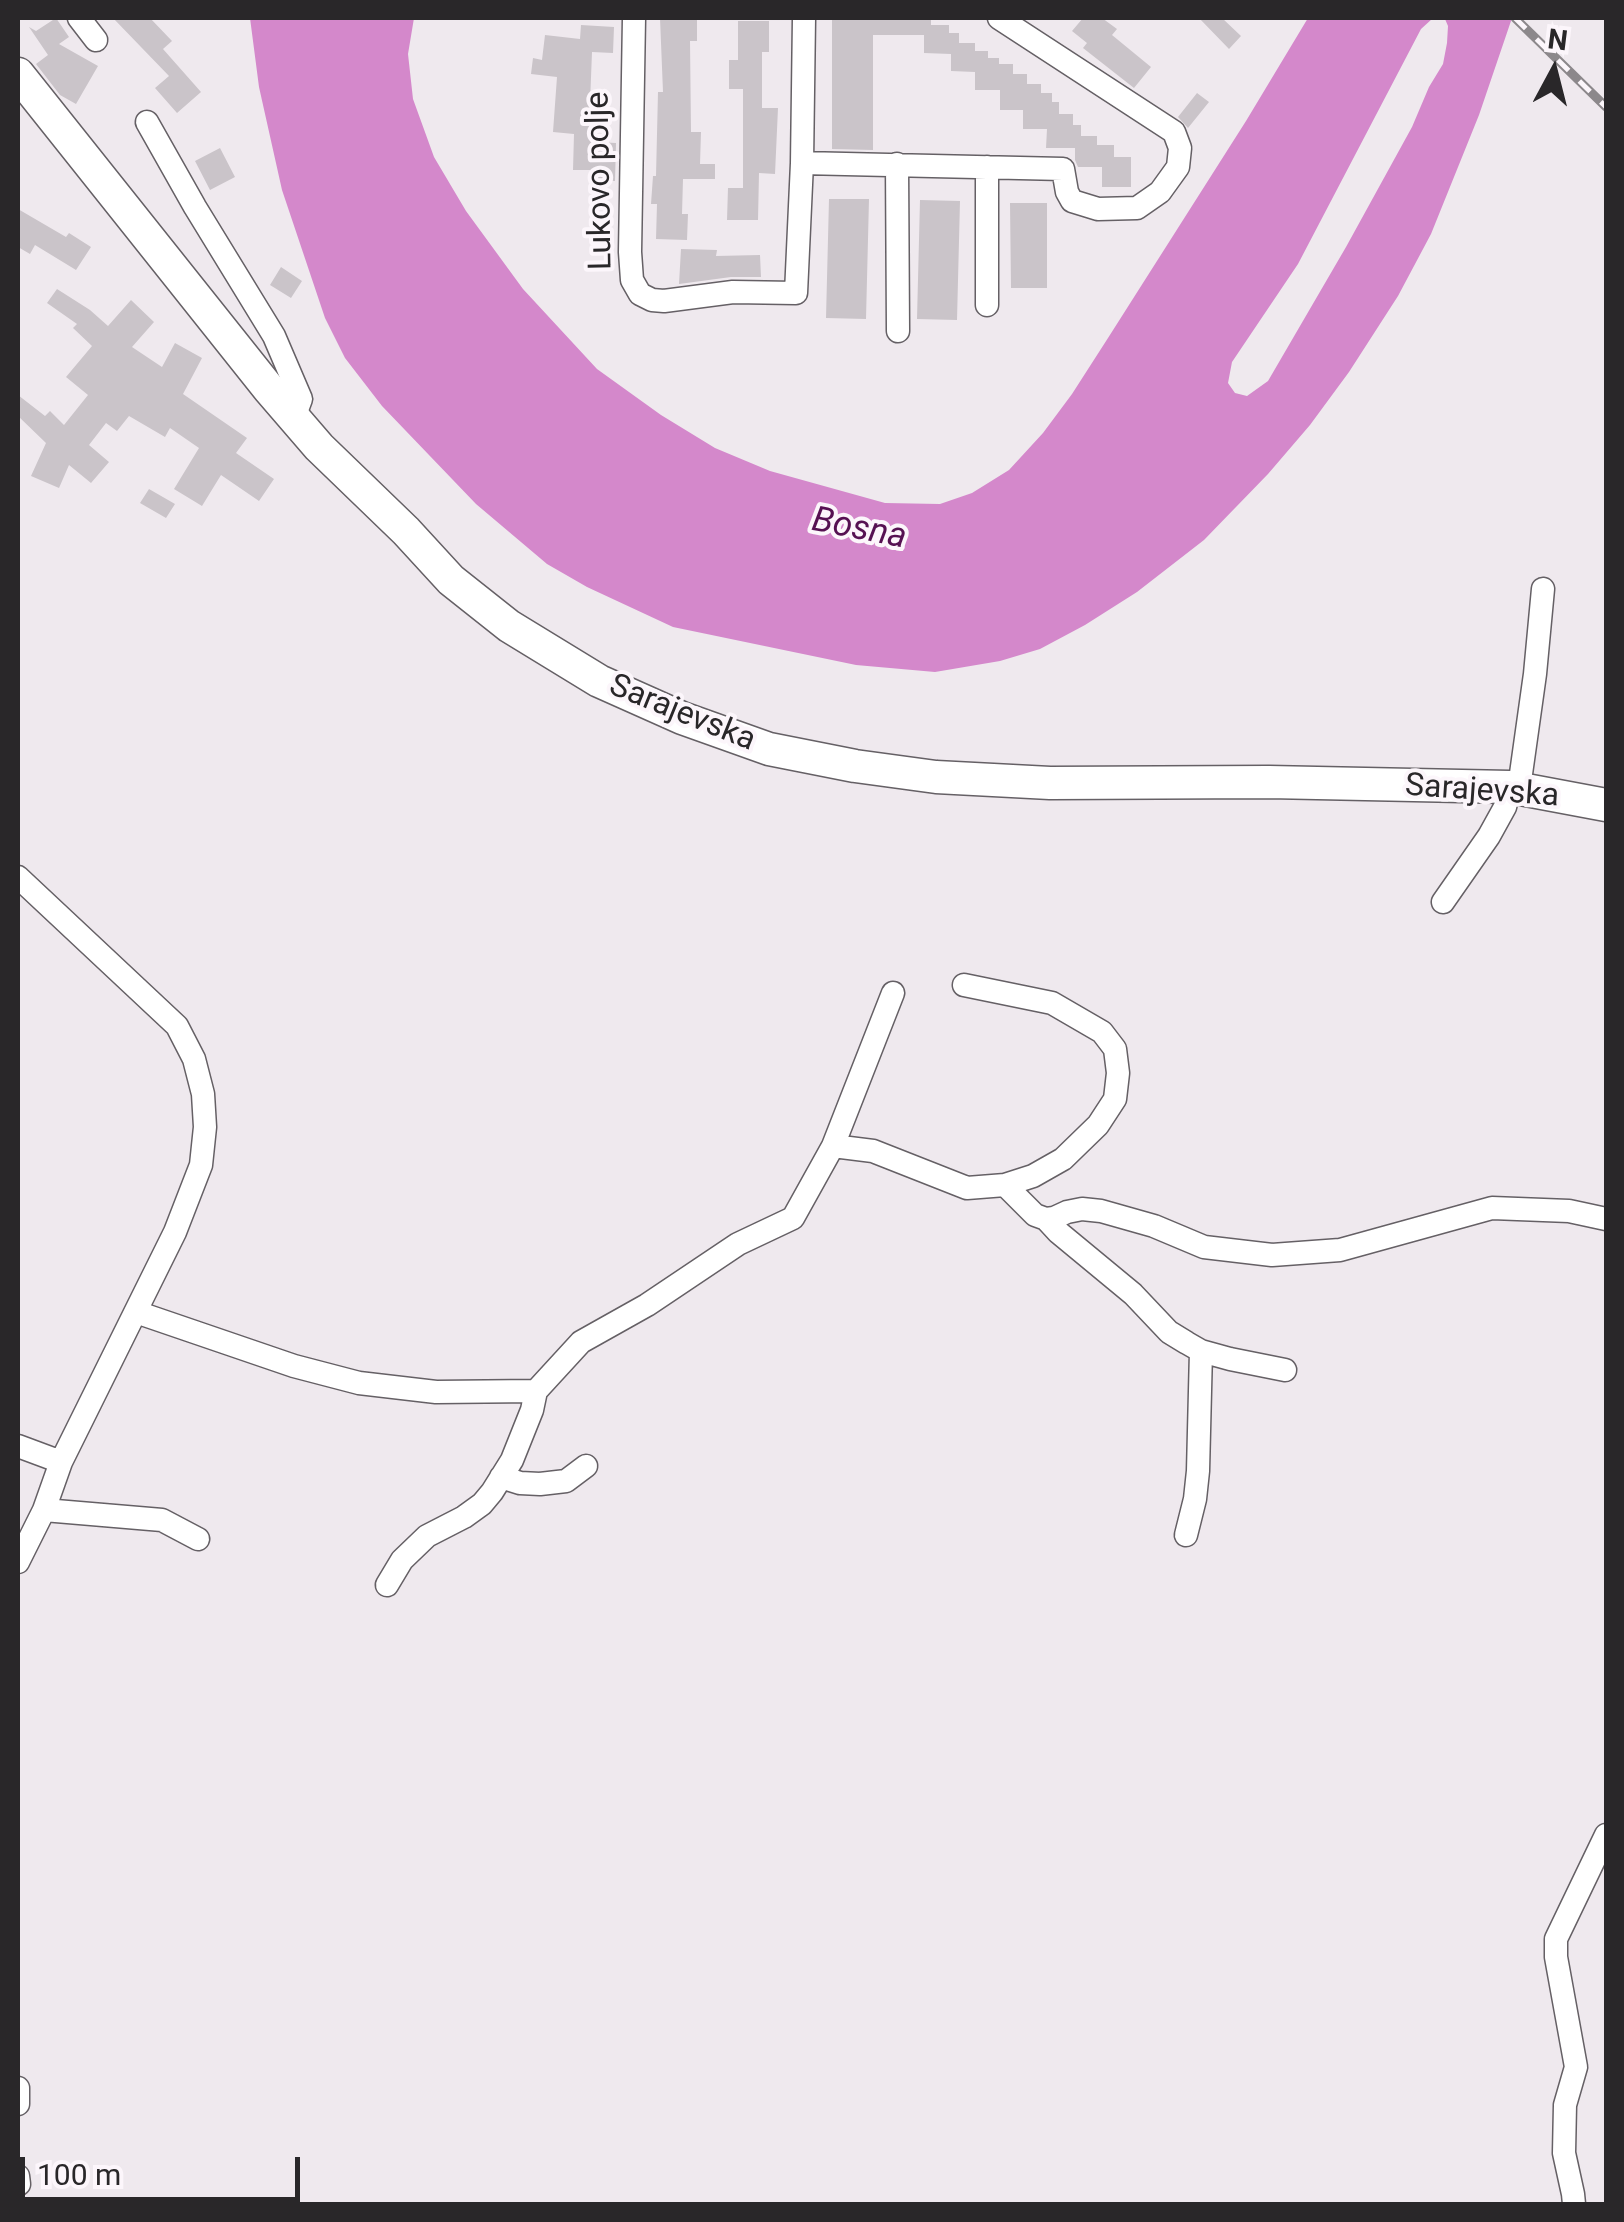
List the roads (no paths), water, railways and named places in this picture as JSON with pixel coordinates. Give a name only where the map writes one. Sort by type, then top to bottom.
[{"type":"main road","name":"Sarajevska","points":[[18,74],[294,418],[451,580],[508,626],[599,681],[682,718],[769,749],[936,777],[1050,783],[1270,782],[1514,788],[1606,806]]},
{"type":"street","points":[[79,18],[96,40]]},
{"type":"street","name":"Lukovo polje","points":[[634,18],[630,252],[632,280],[640,294],[652,300],[733,292],[796,292],[804,18]]},
{"type":"street","points":[[802,163],[1063,169],[1072,201],[1098,209],[1137,208],[1160,192],[1178,167],[1180,148],[1174,132],[999,18]]},
{"type":"street","points":[[147,122],[274,336],[301,399],[294,418]]},
{"type":"street","points":[[897,164],[898,331]]},
{"type":"street","points":[[987,167],[988,306]]},
{"type":"street","points":[[1443,902],[1489,836],[1514,788],[1535,674],[1542,589]]},
{"type":"street","points":[[18,877],[177,1026],[194,1060],[204,1094],[206,1128],[201,1165],[175,1232],[61,1462],[44,1510],[18,1562]]},
{"type":"street","points":[[834,1146],[873,1151],[967,1188],[1004,1185],[1033,1176],[1064,1158],[1098,1125],[1114,1099],[1118,1074],[1115,1049],[1102,1032],[1052,1003],[964,985]]},
{"type":"street","points":[[387,1585],[402,1560],[427,1536],[482,1504],[512,1460],[536,1391],[581,1342],[646,1305],[738,1244],[792,1218],[834,1146],[893,993]]},
{"type":"street","points":[[1004,1185],[1133,1294],[1169,1332],[1201,1350],[1284,1370]]},
{"type":"street","points":[[1046,1219],[1082,1209],[1100,1211],[1154,1226],[1204,1248],[1272,1255],[1340,1250],[1492,1208],[1569,1211],[1606,1219]]},
{"type":"street","points":[[136,1312],[294,1366],[359,1383],[436,1392],[536,1391]]},
{"type":"street","points":[[1186,1535],[1198,1471],[1201,1350]]},
{"type":"street","points":[[18,1446],[61,1462]]},
{"type":"street","points":[[501,1477],[520,1483],[566,1482],[586,1466]]},
{"type":"street","points":[[44,1510],[162,1520],[198,1539]]},
{"type":"street","points":[[1574,2204],[1564,2153],[1565,2104],[1576,2067],[1556,1939],[1606,1835]]},
{"type":"street","points":[[18,2088],[18,2104]]},
{"type":"water","name":"Bosna","points":[[250,18],[414,18],[408,54],[413,99],[434,157],[466,211],[523,289],[597,369],[715,448],[770,471],[885,503],[940,504],[972,493],[1009,470],[1043,433],[1108,338],[1308,18],[1512,18],[1479,115],[1431,234],[1398,296],[1349,372],[1268,474],[1204,540],[1137,592],[1085,625],[1040,649],[1000,661],[935,672],[856,665],[673,627],[547,564],[476,504],[382,406],[345,358],[325,318],[282,190],[259,87]],"holes":[[[1432,19],[1445,19],[1448,26],[1443,64],[1346,247],[1268,381],[1247,396],[1235,393],[1228,383],[1232,362],[1298,264],[1421,29]]]},
{"type":"railway","points":[[1515,18],[1606,107]]}]
